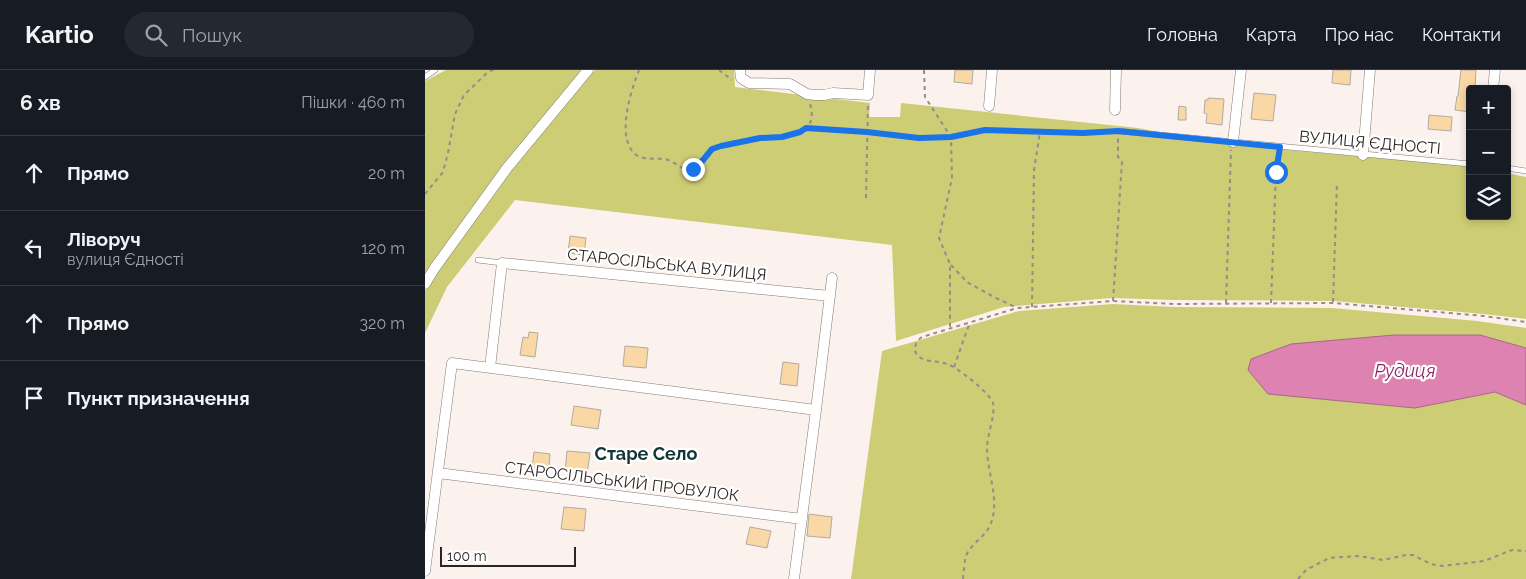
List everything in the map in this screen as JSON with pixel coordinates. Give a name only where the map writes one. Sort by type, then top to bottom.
[{"type":"street","points":[[425,284],[507,168],[588,70]]},
{"type":"street","points":[[738,76],[749,82],[790,84],[807,94],[868,95],[870,70]]},
{"type":"street","points":[[989,106],[992,70]]},
{"type":"street","points":[[1115,110],[1116,70]]},
{"type":"street","points":[[1232,142],[1241,70]]},
{"type":"street","points":[[1363,155],[1370,70]]},
{"type":"street","points":[[1493,85],[1495,70]]},
{"type":"street","points":[[489,368],[502,262]]},
{"type":"street","name":"СТАРОСІЛЬСЬКА ВУЛИЦЯ","points":[[502,262],[830,296]]},
{"type":"street","points":[[794,579],[832,278]]},
{"type":"street","points":[[425,571],[452,363],[816,410]]},
{"type":"street","name":"СТАРОСІЛЬСЬКИЙ ПРОВУЛОК","points":[[438,473],[802,519]]},
{"type":"lane","points":[[425,77],[435,70]]},
{"type":"lane","name":"ВУЛИЦЯ ЄДНОСТІ","points":[[1118,131],[1466,164]]},
{"type":"lane","points":[[1511,169],[1526,171]]},
{"type":"lane","points":[[478,260],[502,262]]},
{"type":"path","points":[[425,194],[443,172],[449,154],[455,114],[464,95],[489,71],[494,70]]},
{"type":"path","points":[[639,70],[631,90],[627,109],[626,131],[632,152],[647,159],[672,161],[684,169],[693,169],[699,165],[712,149],[721,146],[760,138],[782,137],[800,132],[811,122],[812,115],[807,94]]},
{"type":"path","points":[[719,70],[738,76]]},
{"type":"path","points":[[924,70],[925,97],[951,137],[953,178],[939,238],[950,264],[967,282],[1017,308]]},
{"type":"path","points":[[866,198],[868,95]]},
{"type":"path","points":[[806,128],[919,138],[951,137],[985,130],[1083,133],[1118,131],[1118,157],[1122,162],[1113,301]]},
{"type":"path","points":[[1032,307],[1034,170],[1040,132]]},
{"type":"path","points":[[1226,303],[1232,142]]},
{"type":"path","points":[[1271,303],[1276,172],[1280,147]]},
{"type":"path","points":[[1333,303],[1337,182]]},
{"type":"path","points":[[949,328],[950,264]]},
{"type":"path","points":[[963,579],[966,556],[973,545],[984,535],[994,513],[987,447],[993,402],[955,367],[946,363],[921,358],[916,353],[915,347],[917,340],[922,337],[1017,308],[1113,301],[1174,304],[1333,303],[1483,316],[1526,322]]},
{"type":"path","points":[[955,367],[970,322]]},
{"type":"path","points":[[1298,579],[1306,570],[1329,558],[1359,556],[1383,560],[1413,555],[1431,564],[1442,566],[1484,561],[1512,550],[1526,551]]},
{"type":"shaded area","points":[[446,70],[583,70],[425,276],[425,81]]},
{"type":"shaded area","points":[[595,70],[734,70],[735,87],[870,103],[869,117],[900,117],[901,103],[1138,128],[1231,145],[1466,166],[1466,220],[1511,220],[1511,174],[1526,177],[1526,319],[1334,301],[1112,298],[1004,307],[896,341],[892,245],[515,200],[447,287],[425,333],[425,291],[509,172]]},
{"type":"shaded area","points":[[1113,304],[1175,307],[1332,308],[1477,321],[1526,328],[1526,348],[1480,335],[1414,408],[1495,392],[1526,405],[1526,579],[851,579],[882,351],[1019,311]]},
{"type":"water","name":"Рудиця","points":[[1394,335],[1480,335],[1526,348],[1526,405],[1495,392],[1415,408],[1268,394],[1248,370],[1251,359],[1291,344]]},
{"type":"building","points":[[955,70],[973,70],[972,84],[954,82]]},
{"type":"building","points":[[1333,70],[1351,70],[1350,85],[1332,83]]},
{"type":"building","points":[[1461,70],[1476,70],[1475,85],[1466,85],[1466,111],[1455,110]]},
{"type":"building","points":[[1254,93],[1276,95],[1273,121],[1251,119]]},
{"type":"building","points":[[1208,98],[1224,99],[1222,125],[1206,123],[1207,114],[1204,113],[1205,100],[1208,100]]},
{"type":"building","points":[[1179,106],[1186,107],[1186,120],[1178,120]]},
{"type":"building","points":[[1429,115],[1452,117],[1451,131],[1428,129]]},
{"type":"building","points":[[570,236],[586,238],[584,255],[568,253]]},
{"type":"building","points":[[529,332],[538,333],[535,357],[520,355],[523,337],[528,338]]},
{"type":"building","points":[[625,346],[648,348],[646,368],[623,366]]},
{"type":"building","points":[[783,362],[799,364],[797,386],[780,384]]},
{"type":"building","points":[[574,406],[601,410],[598,429],[571,425]]},
{"type":"building","points":[[567,451],[590,453],[587,475],[565,472]]},
{"type":"building","points":[[534,452],[550,454],[549,468],[532,467]]},
{"type":"building","points":[[564,507],[586,509],[584,531],[561,529]]},
{"type":"building","points":[[809,514],[832,517],[830,538],[807,536]]},
{"type":"building","points":[[750,527],[771,531],[767,548],[746,544]]},
{"type":"district","name":"Старе Село","points":[[646,454]]},
{"type":"route","points":[[693,169],[699,165],[712,149],[760,138],[782,137],[800,132],[806,128],[919,138],[951,137],[985,130],[1083,133],[1118,131],[1280,147],[1276,172]]}]
